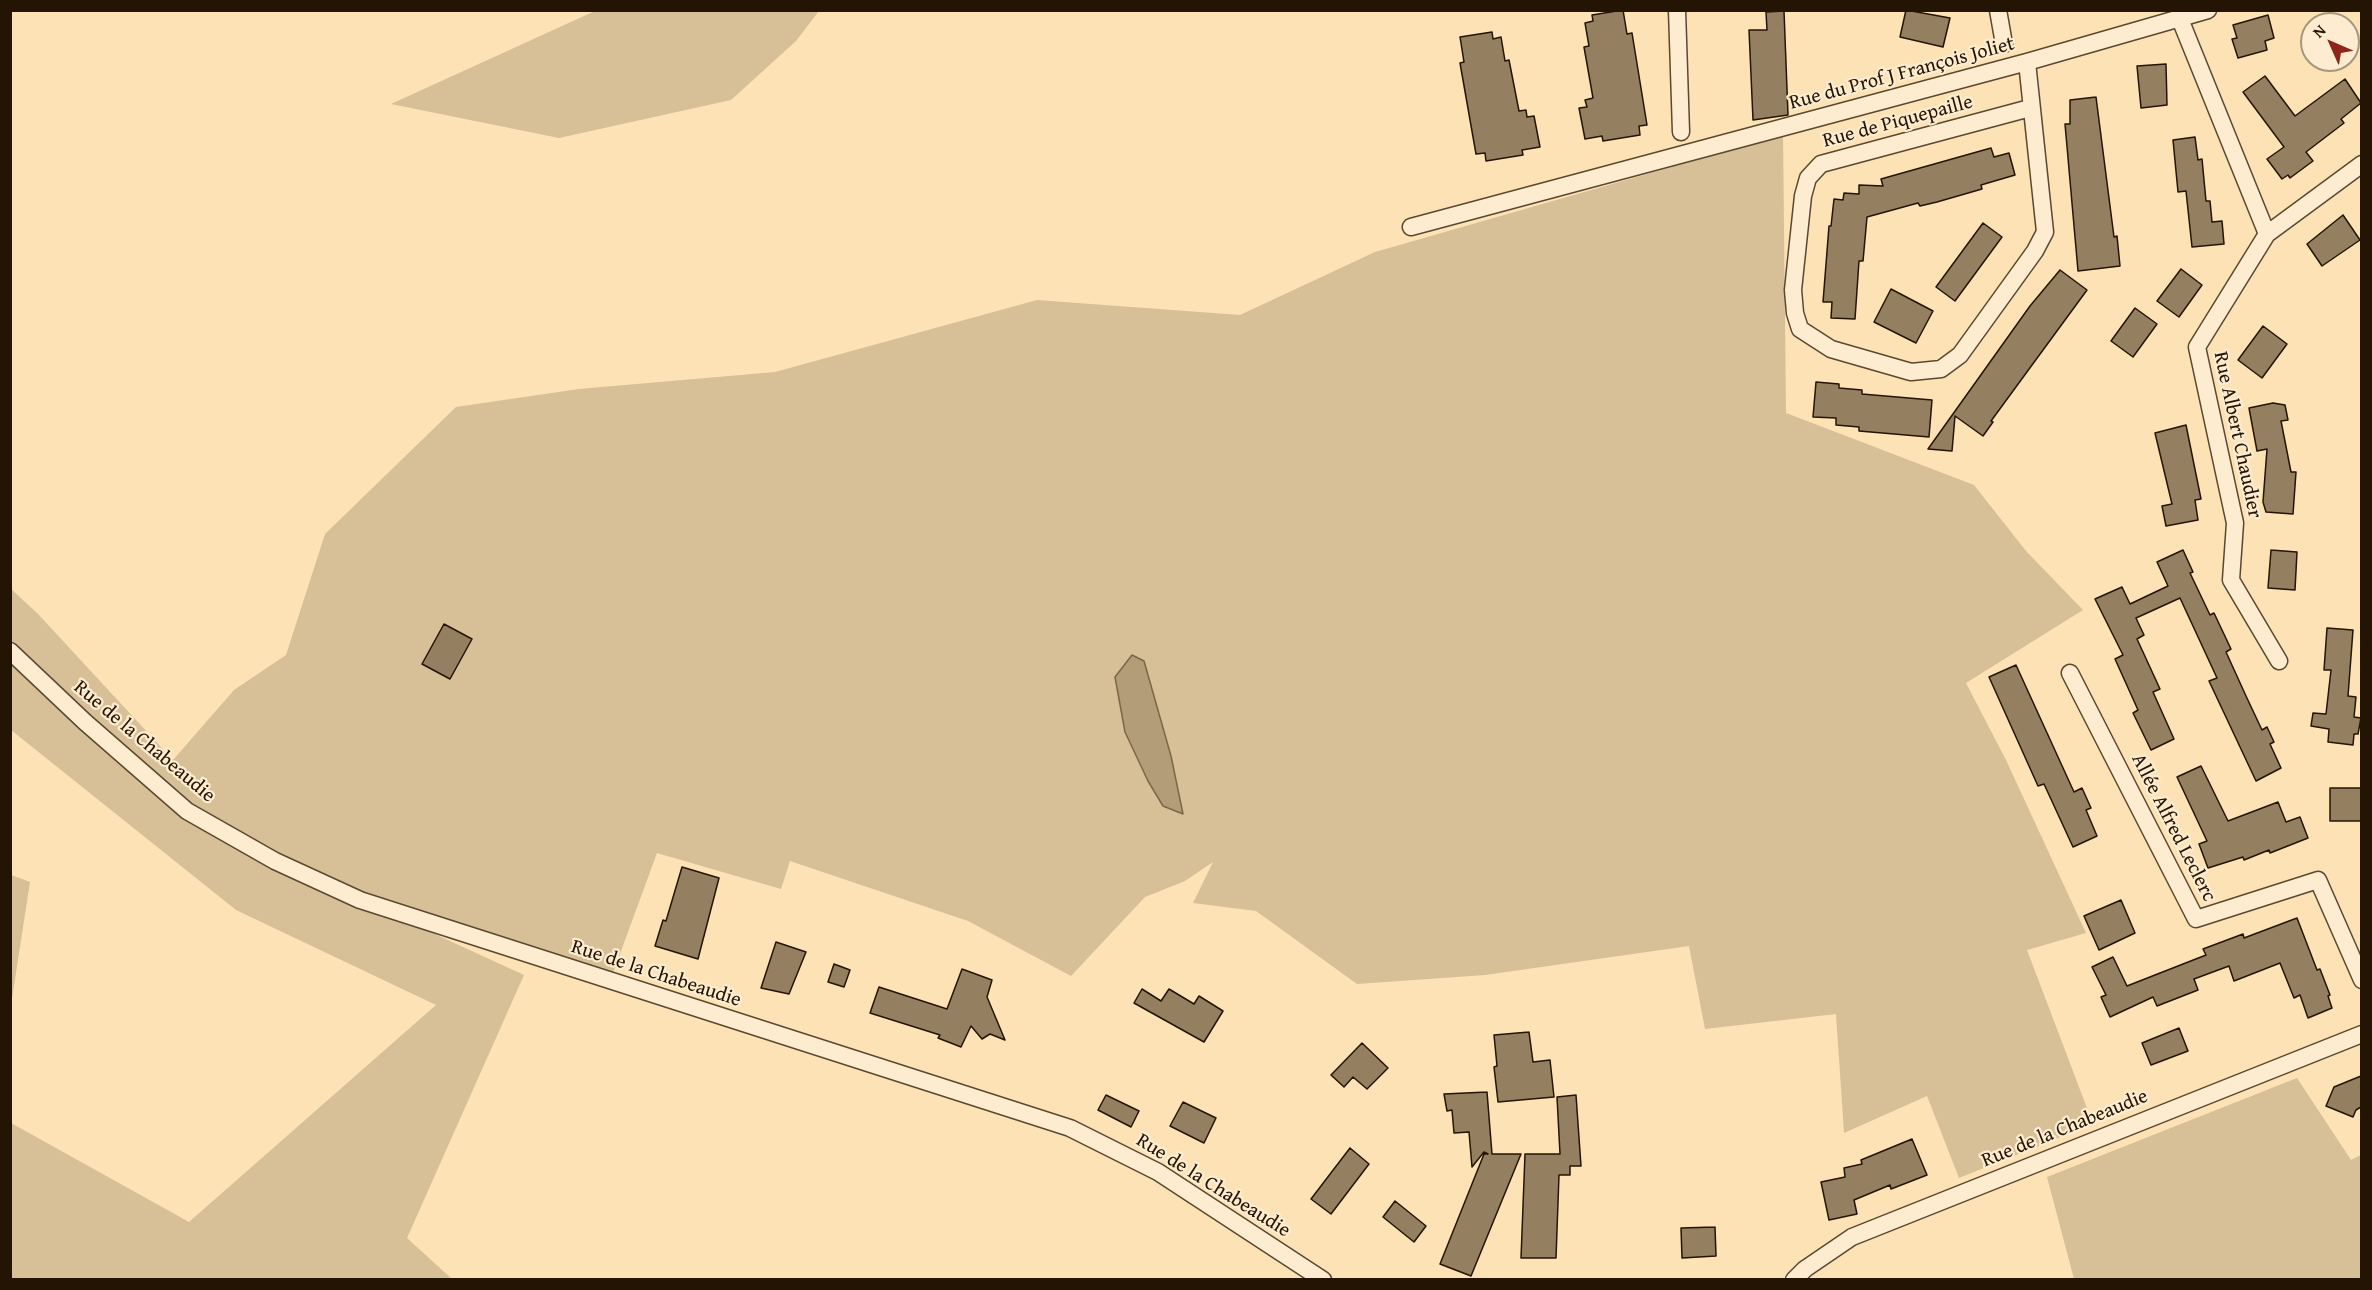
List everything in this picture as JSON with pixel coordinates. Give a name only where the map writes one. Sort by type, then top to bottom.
[{"type":"street","points":[[1677,10],[1681,132]]},
{"type":"street","points":[[1998,10],[2004,44]]},
{"type":"street","name":"Rue du Prof J François Joliet","points":[[1411,227],[2027,62],[2208,10]]},
{"type":"street","points":[[2180,19],[2267,234]]},
{"type":"street","name":"Rue de Piquepaille","points":[[2027,62],[2030,108],[2045,232],[2035,250],[1960,355],[1941,369],[1911,372],[1831,348],[1800,329],[1795,313],[1793,290],[1803,196],[1808,178],[1821,164],[2030,108]]},
{"type":"street","name":"Rue Albert Chaudier","points":[[2278,661],[2231,580],[2235,523],[2197,347],[2267,234],[2361,164]]},
{"type":"street","name":"Rue de la Chabeaudie","points":[[10,651],[85,722],[187,810],[275,861],[360,900],[1070,1128],[1158,1172],[1323,1280]]},
{"type":"street","name":"Allée Alfred Leclerc","points":[[2070,673],[2196,919],[2318,880],[2361,980]]},
{"type":"street","name":"Rue de la Chabeaudie","points":[[1794,1280],[1805,1269],[1852,1237],[2361,1034]]},
{"type":"shaded area","points":[[595,11],[819,11],[796,41],[731,100],[559,138],[391,104]]},
{"type":"shaded area","points":[[1783,135],[1786,413],[1974,485],[2026,551],[2083,610],[1966,683],[2006,760],[2086,933],[2027,950],[2093,1124],[1959,1178],[1927,1096],[1844,1133],[1836,1014],[1705,1029],[1689,946],[1485,975],[1357,984],[1256,911],[1193,903],[1213,862],[1185,881],[1145,897],[1071,976],[968,921],[790,861],[781,889],[657,853],[610,981],[367,903],[524,975],[407,1238],[452,1279],[11,1279],[11,1123],[189,1222],[436,1005],[236,910],[11,730],[10,588],[38,614],[173,760],[234,690],[286,655],[325,534],[456,407],[579,389],[775,372],[1037,300],[1240,315],[1375,252]],"holes":[[[1144,661],[1171,756],[1182,814],[1163,806],[1148,781],[1125,732]]]},
{"type":"shaded area","points":[[1132,655],[1144,661],[1171,756],[1183,814],[1163,806],[1148,781],[1125,732],[1115,677]]},
{"type":"shaded area","points":[[10,875],[30,882],[11,1005]]},
{"type":"shaded area","points":[[2297,1078],[2351,1160],[2361,1155],[2361,1279],[2074,1279],[2047,1177]]},
{"type":"building","points":[[1623,10],[1627,34],[1632,33],[1647,125],[1639,126],[1640,135],[1603,141],[1602,136],[1585,139],[1579,108],[1587,107],[1585,100],[1593,98],[1584,47],[1589,46],[1585,23],[1593,21],[1592,15]]},
{"type":"building","points":[[1906,10],[1950,18],[1943,47],[1900,37]]},
{"type":"building","points":[[1784,11],[1788,115],[1753,120],[1749,30],[1767,30],[1766,12]]},
{"type":"building","points":[[2268,15],[2274,38],[2265,41],[2267,50],[2238,58],[2232,39],[2237,38],[2233,25]]},
{"type":"building","points":[[1492,32],[1493,39],[1501,37],[1505,61],[1509,60],[1519,111],[1526,110],[1527,117],[1534,116],[1540,147],[1522,150],[1523,155],[1486,161],[1485,153],[1476,154],[1460,63],[1464,62],[1460,37]]},
{"type":"building","points":[[2166,64],[2167,105],[2141,108],[2137,66]]},
{"type":"building","points":[[2265,76],[2295,116],[2345,79],[2361,103],[2341,119],[2344,123],[2306,152],[2313,161],[2290,178],[2288,175],[2282,179],[2267,159],[2284,147],[2243,92]]},
{"type":"building","points":[[2096,97],[2114,237],[2117,236],[2120,266],[2078,271],[2065,124],[2070,124],[2070,100]]},
{"type":"building","points":[[2195,137],[2198,160],[2202,159],[2206,201],[2210,201],[2212,222],[2222,221],[2224,244],[2192,247],[2186,191],[2178,192],[2173,140]]},
{"type":"building","points":[[1991,148],[1994,157],[2009,153],[2015,175],[1981,185],[1982,189],[1937,202],[1920,206],[1918,203],[1867,217],[1863,261],[1859,261],[1855,319],[1831,318],[1832,302],[1823,302],[1829,226],[1831,226],[1834,199],[1843,200],[1844,193],[1859,194],[1859,185],[1883,186],[1881,179]]},
{"type":"building","points":[[2343,215],[2360,240],[2322,266],[2307,244]]},
{"type":"building","points":[[1983,223],[2002,237],[1955,301],[1936,287]]},
{"type":"building","points":[[2181,269],[2202,285],[2179,317],[2157,301]]},
{"type":"building","points":[[2060,270],[2087,290],[1991,421],[1993,422],[1983,436],[1955,416],[1952,451],[1928,449],[2030,306]]},
{"type":"building","points":[[1891,289],[1933,311],[1916,343],[1874,322]]},
{"type":"building","points":[[2135,308],[2157,324],[2133,357],[2111,341]]},
{"type":"building","points":[[2263,326],[2287,344],[2262,378],[2238,360]]},
{"type":"building","points":[[1816,382],[1839,384],[1839,388],[1862,390],[1862,394],[1932,400],[1929,437],[1859,431],[1859,427],[1836,425],[1836,418],[1813,417]]},
{"type":"building","points":[[2273,403],[2285,405],[2288,420],[2281,421],[2291,472],[2296,472],[2293,514],[2266,512],[2263,502],[2267,449],[2257,451],[2249,408]]},
{"type":"building","points":[[2186,425],[2201,499],[2195,500],[2198,520],[2166,526],[2162,506],[2172,504],[2155,433]]},
{"type":"building","points":[[2183,550],[2193,572],[2190,573],[2210,615],[2214,613],[2231,649],[2226,652],[2262,730],[2267,727],[2274,742],[2270,744],[2281,768],[2256,781],[2209,681],[2217,678],[2180,598],[2136,618],[2144,635],[2137,639],[2160,689],[2153,692],[2174,739],[2151,750],[2133,713],[2138,710],[2115,659],[2123,655],[2095,599],[2122,587],[2130,604],[2168,586],[2157,562]]},
{"type":"building","points":[[2271,550],[2297,552],[2295,590],[2268,588]]},
{"type":"building","points":[[444,624],[472,639],[450,679],[422,664]]},
{"type":"building","points":[[2327,628],[2353,630],[2348,696],[2356,697],[2354,717],[2361,718],[2358,734],[2354,734],[2353,745],[2328,742],[2329,729],[2311,726],[2313,713],[2326,714],[2331,670],[2324,670]]},
{"type":"building","points":[[2016,665],[2074,792],[2082,788],[2091,808],[2086,810],[2097,836],[2073,847],[2044,784],[2038,786],[1989,677]]},
{"type":"building","points":[[2201,766],[2228,821],[2278,802],[2286,822],[2300,817],[2308,838],[2270,853],[2269,850],[2244,860],[2243,857],[2208,868],[2199,844],[2207,841],[2177,777]]},
{"type":"building","points":[[2330,788],[2361,788],[2361,821],[2330,821]]},
{"type":"building","points":[[682,867],[719,878],[698,959],[655,946],[663,920],[666,921]]},
{"type":"building","points":[[2121,900],[2135,933],[2099,950],[2084,916]]},
{"type":"building","points":[[2297,918],[2317,970],[2320,969],[2330,995],[2328,996],[2332,1008],[2308,1018],[2300,995],[2294,998],[2280,963],[2234,981],[2229,966],[2194,979],[2198,990],[2157,1006],[2153,997],[2110,1017],[2101,997],[2106,995],[2092,967],[2113,957],[2127,986],[2206,955],[2203,949],[2243,934],[2244,938]]},
{"type":"building","points":[[776,942],[806,952],[789,994],[761,988]]},
{"type":"building","points":[[834,964],[850,970],[844,987],[828,982]]},
{"type":"building","points":[[962,969],[992,980],[987,997],[1005,1040],[990,1034],[982,1039],[971,1026],[961,1047],[938,1038],[940,1035],[870,1013],[879,987],[947,1009]]},
{"type":"building","points":[[1142,989],[1161,1001],[1169,989],[1194,1004],[1199,996],[1223,1011],[1204,1042],[1134,1003]]},
{"type":"building","points":[[2179,1028],[2188,1051],[2151,1065],[2142,1043]]},
{"type":"building","points":[[1529,1032],[1533,1062],[1550,1060],[1554,1097],[1498,1102],[1494,1067],[1497,1066],[1494,1035]]},
{"type":"building","points":[[1362,1043],[1388,1068],[1367,1089],[1353,1077],[1344,1087],[1331,1075]]},
{"type":"building","points":[[2361,1076],[2361,1107],[2356,1110],[2353,1117],[2326,1106],[2334,1087]]},
{"type":"building","points":[[1487,1092],[1492,1154],[1521,1154],[1471,1276],[1440,1264],[1484,1154],[1488,1154],[1484,1152],[1472,1167],[1469,1132],[1454,1133],[1452,1110],[1447,1111],[1444,1094]]},
{"type":"building","points":[[1106,1095],[1139,1111],[1131,1127],[1098,1110]]},
{"type":"building","points":[[1576,1095],[1581,1166],[1570,1166],[1570,1175],[1559,1175],[1556,1258],[1521,1258],[1525,1154],[1560,1154],[1557,1097]]},
{"type":"building","points":[[1183,1102],[1216,1118],[1204,1143],[1170,1126]]},
{"type":"building","points":[[1912,1139],[1927,1175],[1891,1189],[1890,1185],[1854,1200],[1857,1214],[1829,1220],[1821,1182],[1845,1177],[1844,1168],[1862,1164],[1861,1160]]},
{"type":"building","points":[[1350,1148],[1369,1164],[1331,1214],[1311,1199]]},
{"type":"building","points":[[1395,1201],[1426,1226],[1414,1242],[1383,1217]]},
{"type":"building","points":[[1715,1227],[1716,1256],[1682,1258],[1681,1228]]}]
